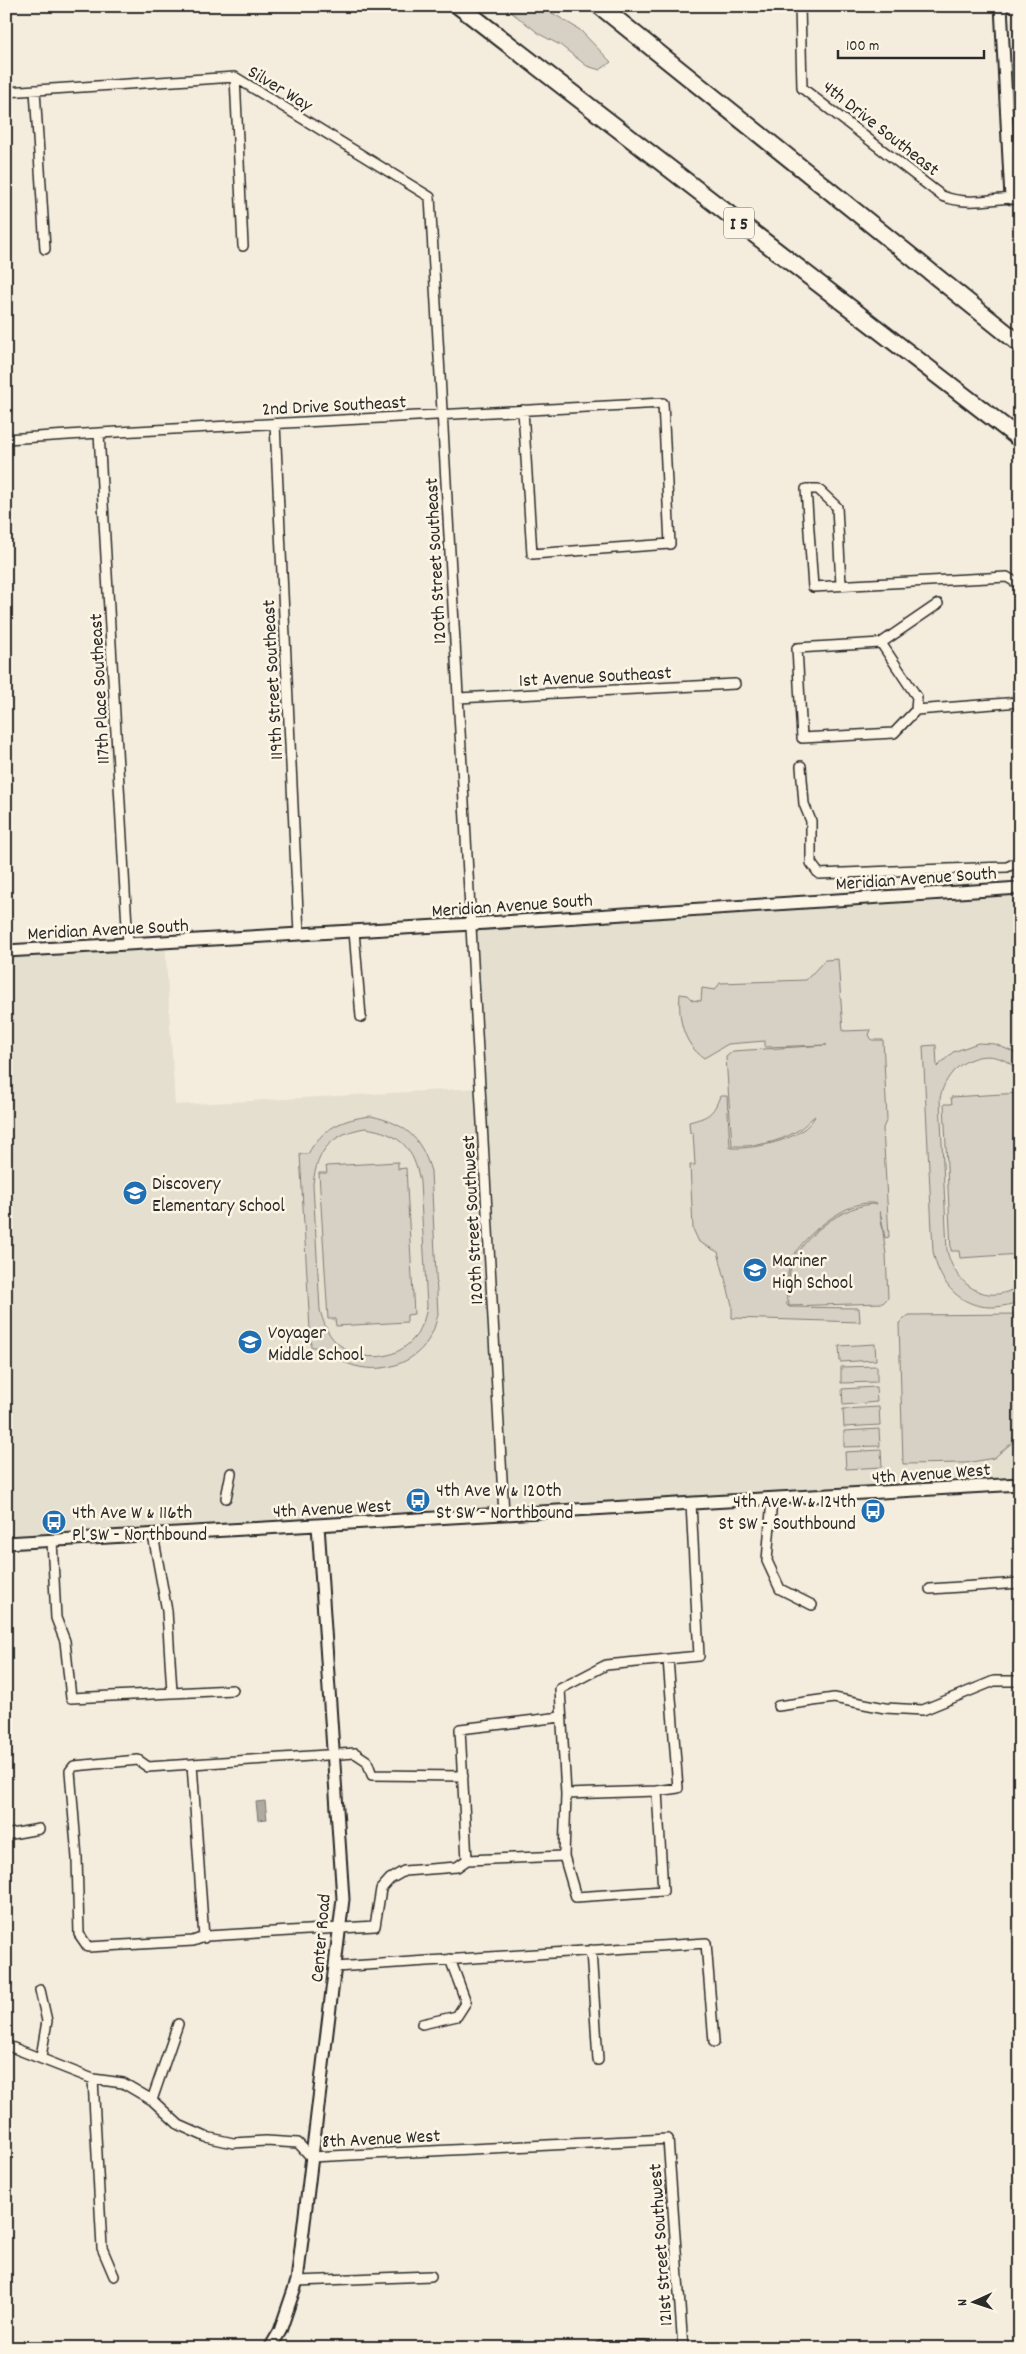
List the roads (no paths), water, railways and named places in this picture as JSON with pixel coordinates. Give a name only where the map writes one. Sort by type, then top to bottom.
[{"type":"highway","name":"I 5","points":[[458,6],[1020,439]]},
{"type":"highway","points":[[600,6],[1020,344]]},
{"type":"street","name":"4th Drive Southeast","points":[[800,6],[802,88],[942,196],[956,201],[971,202],[1015,198]]},
{"type":"street","points":[[1001,6],[1015,198]]},
{"type":"street","points":[[235,78],[243,246]]},
{"type":"street","name":"Silver Way","points":[[6,92],[235,78],[430,196]]},
{"type":"street","points":[[35,90],[44,249]]},
{"type":"street","name":"120th Street Southeast","points":[[430,196],[472,924]]},
{"type":"street","name":"2nd Drive Southeast","points":[[6,439],[99,432],[275,424],[442,414],[663,403],[670,544],[532,554],[523,410]]},
{"type":"street","name":"119th Street Southeast","points":[[275,424],[298,934]]},
{"type":"street","name":"117th Place Southeast","points":[[99,432],[128,944]]},
{"type":"street","points":[[840,586],[837,507],[818,489],[806,489],[813,587],[840,586],[1007,577],[1020,585]]},
{"type":"street","points":[[881,643],[917,696],[916,710],[894,733],[802,738],[797,648],[881,643],[938,604]]},
{"type":"street","name":"1st Avenue Southeast","points":[[458,698],[735,684]]},
{"type":"street","points":[[916,710],[1020,702]]},
{"type":"street","points":[[801,766],[804,804],[811,820],[811,863],[818,874],[1007,867],[1020,861]]},
{"type":"street","points":[[918,870],[920,895]]},
{"type":"street","name":"Meridian Avenue South","points":[[6,951],[472,924],[1020,888]]},
{"type":"street","name":"120th Street Southwest","points":[[472,924],[504,1514]]},
{"type":"street","points":[[354,931],[362,1017]]},
{"type":"street","points":[[226,1498],[231,1473]]},
{"type":"street","name":"4th Avenue West","points":[[6,1543],[1020,1484]]},
{"type":"street","points":[[772,1499],[767,1560],[780,1589],[812,1605]]},
{"type":"street","points":[[657,1791],[663,1891],[576,1897],[564,1856],[566,1794],[560,1689],[606,1665],[699,1656],[691,1503]]},
{"type":"street","name":"Center Road","points":[[270,2348],[280,2331],[297,2281],[342,1899],[318,1525]]},
{"type":"street","points":[[153,1535],[167,1612],[172,1692]]},
{"type":"street","points":[[52,1540],[56,1618],[65,1641],[71,1698],[234,1690]]},
{"type":"street","points":[[930,1589],[1020,1583]]},
{"type":"street","points":[[566,1794],[657,1791],[678,1788],[668,1659]]},
{"type":"street","points":[[778,1706],[834,1698],[885,1708],[923,1710],[994,1681],[1020,1681]]},
{"type":"street","points":[[466,1860],[460,1729],[561,1717]]},
{"type":"street","points":[[463,1776],[372,1775],[367,1761],[355,1753],[148,1767],[138,1760],[74,1766],[70,1771],[77,1858],[79,1934],[88,1947],[193,1941],[204,1938],[375,1926],[381,1888],[390,1879],[404,1871],[457,1867],[466,1860],[564,1856]]},
{"type":"street","points":[[192,1764],[204,1938]]},
{"type":"street","points":[[6,1835],[39,1828]]},
{"type":"street","points":[[335,1967],[706,1943],[714,2042]]},
{"type":"street","points":[[591,1950],[598,2060]]},
{"type":"street","points":[[422,2024],[457,2016],[466,2002],[450,1959]]},
{"type":"street","points":[[40,1990],[47,2021],[41,2057]]},
{"type":"street","points":[[152,2100],[178,2024]]},
{"type":"street","name":"8th Avenue West","points":[[6,2045],[41,2057],[93,2079],[122,2084],[152,2100],[179,2125],[206,2137],[233,2142],[298,2144],[311,2157],[668,2139]]},
{"type":"street","points":[[93,2079],[102,2248],[114,2276]]},
{"type":"street","name":"121st Street Southwest","points":[[668,2139],[683,2348]]},
{"type":"street","points":[[297,2281],[431,2276]]},
{"type":"street","points":[[601,2348],[646,2348]]},
{"type":"place","name":"Discovery Elementary School","points":[[135,1193]]},
{"type":"place","name":"Mariner High School","points":[[755,1270]]},
{"type":"place","name":"Voyager Middle School","points":[[250,1342]]},
{"type":"place","name":"4th Ave W & 120th St SW - Northbound","points":[[418,1500]]},
{"type":"place","name":"4th Ave W & 124th St SW - Southbound","points":[[873,1511]]},
{"type":"place","name":"4th Ave W & 116th Pl SW - Northbound","points":[[54,1522]]}]
